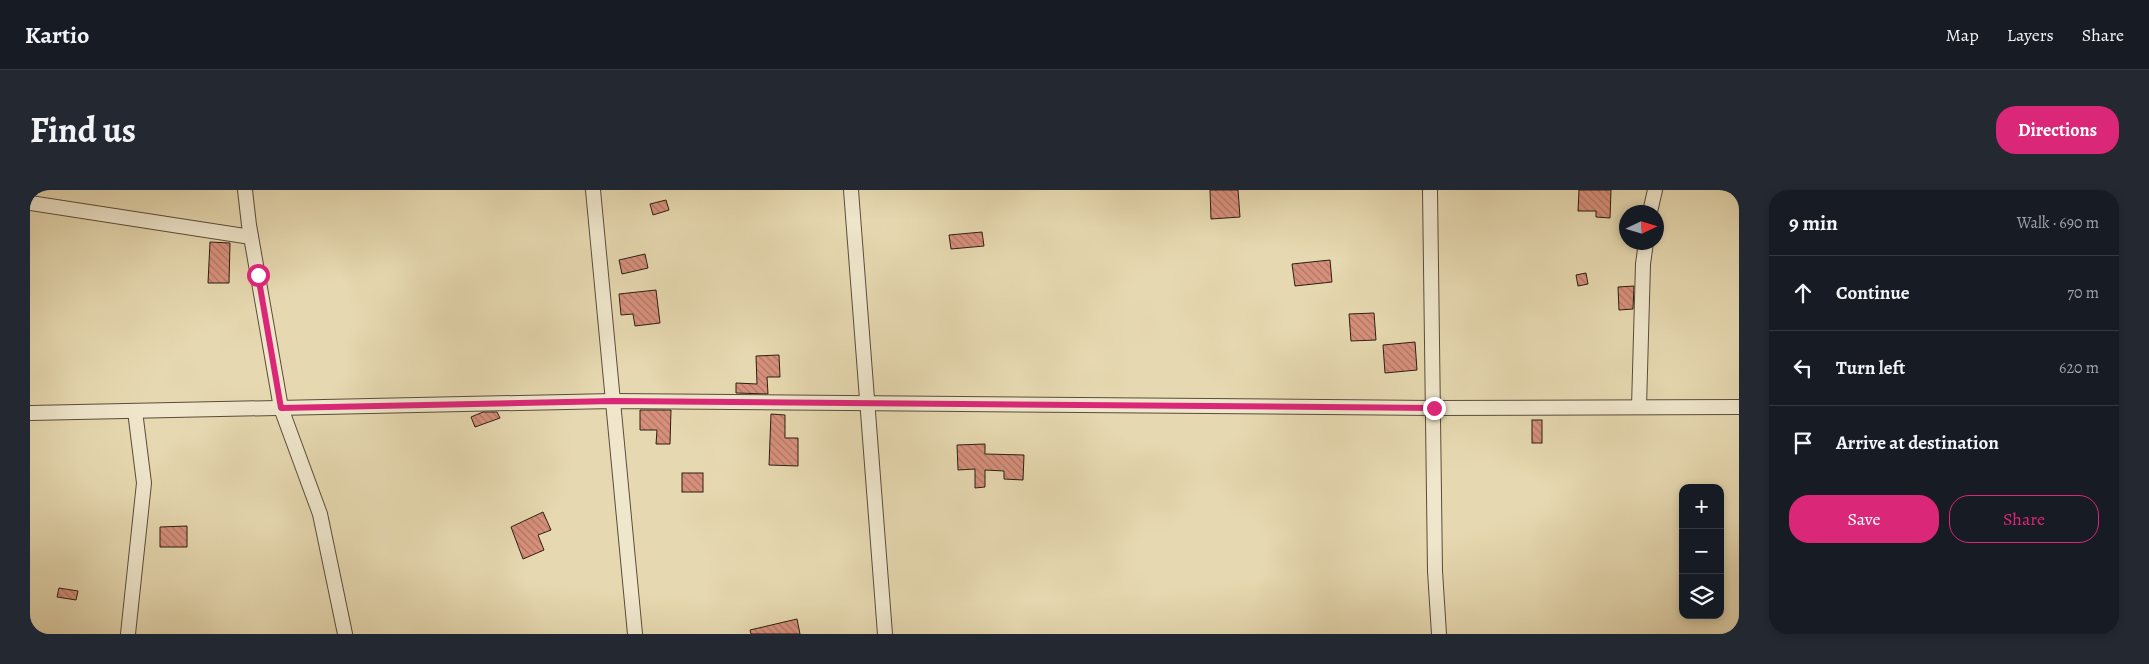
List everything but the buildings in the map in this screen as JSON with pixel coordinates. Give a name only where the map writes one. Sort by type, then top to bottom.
[{"type":"street","points":[[245,190],[251,237],[281,408],[320,514],[345,634]]},
{"type":"street","points":[[593,190],[635,634]]},
{"type":"street","points":[[851,190],[885,634]]},
{"type":"street","points":[[1430,190],[1435,571],[1439,634]]},
{"type":"street","points":[[1652,205],[1655,190]]},
{"type":"street","points":[[30,203],[251,237]]},
{"type":"street","points":[[1639,408],[1645,250]]},
{"type":"street","points":[[30,413],[613,401],[1434,408],[1739,407]]},
{"type":"street","points":[[128,634],[144,483],[135,411]]},
{"type":"route","points":[[258,275],[281,408],[613,401],[1434,408]]}]
